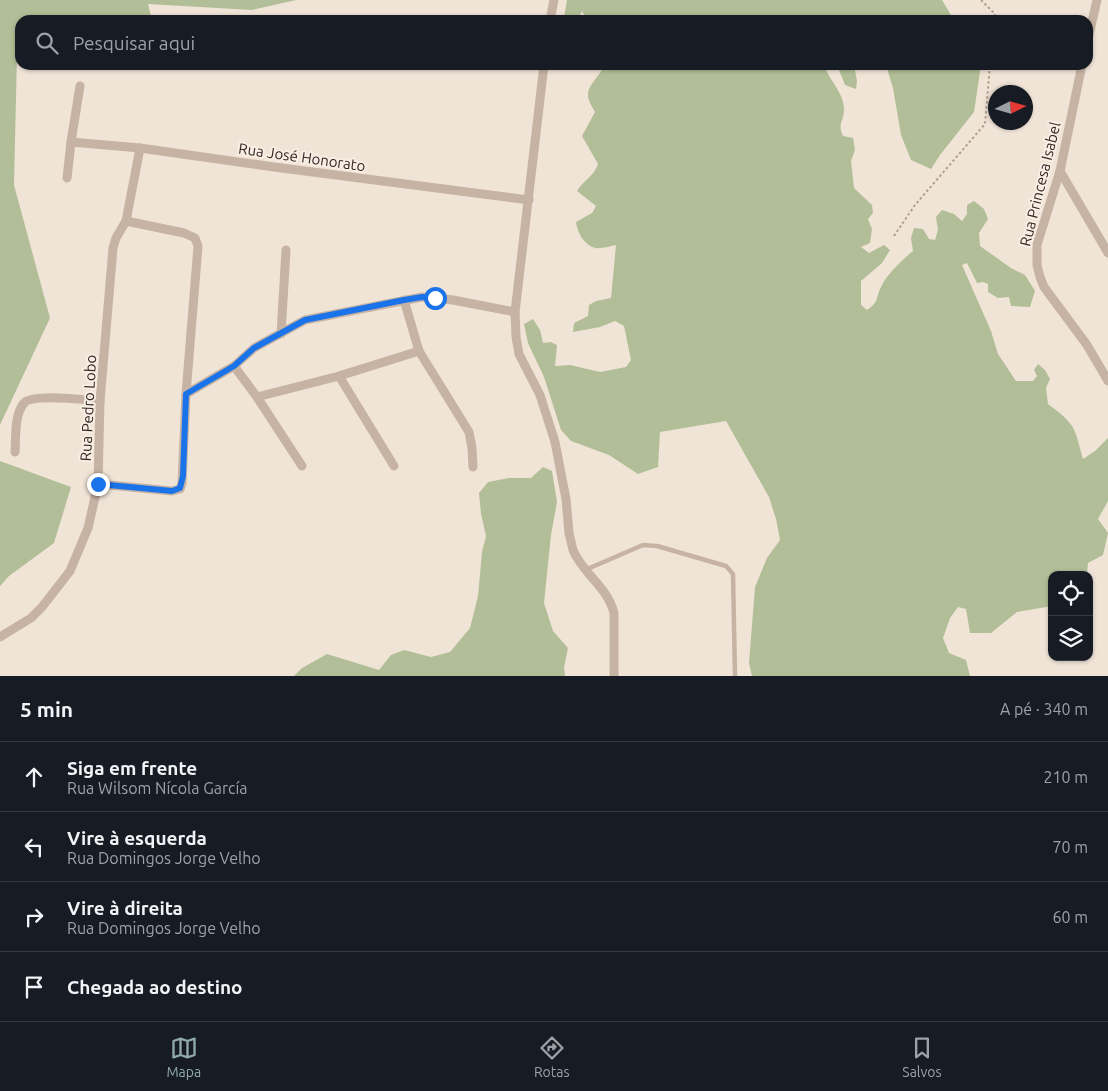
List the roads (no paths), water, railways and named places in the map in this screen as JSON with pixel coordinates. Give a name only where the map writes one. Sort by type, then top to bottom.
[{"type":"street","points":[[551,15],[554,0]]},
{"type":"street","points":[[1093,17],[1097,0]]},
{"type":"street","points":[[543,70],[515,312],[516,337],[519,354],[540,395],[555,442],[573,550],[585,570],[608,595],[612,604],[614,613],[614,676]]},
{"type":"street","name":"Rua Princesa Isabel","points":[[1081,70],[1060,171],[1037,245],[1036,255],[1038,271],[1044,287],[1088,346],[1108,381]]},
{"type":"street","points":[[68,178],[71,142],[80,86]]},
{"type":"street","name":"Rua José Honorato","points":[[71,142],[140,148],[529,200]]},
{"type":"street","name":"Rua Pedro Lobo","points":[[0,637],[31,618],[42,607],[70,571],[88,528],[98,484],[100,401],[114,248],[116,238],[126,221],[140,148]]},
{"type":"street","points":[[1060,171],[1108,253]]},
{"type":"street","points":[[98,484],[172,491],[180,488],[183,476],[186,394],[198,246],[195,238],[184,233],[126,221]]},
{"type":"street","points":[[281,334],[286,250]]},
{"type":"street","points":[[186,394],[234,366],[254,348],[305,320],[422,297],[515,312]]},
{"type":"street","points":[[404,300],[419,352],[469,432],[473,467]]},
{"type":"street","points":[[257,397],[339,376],[419,352]]},
{"type":"street","points":[[234,366],[257,397],[302,466]]},
{"type":"street","points":[[339,376],[394,466]]},
{"type":"street","points":[[15,452],[20,409],[27,400],[39,398],[100,401]]},
{"type":"lane","points":[[585,570],[643,545],[657,546],[726,566],[733,574],[735,676]]}]
